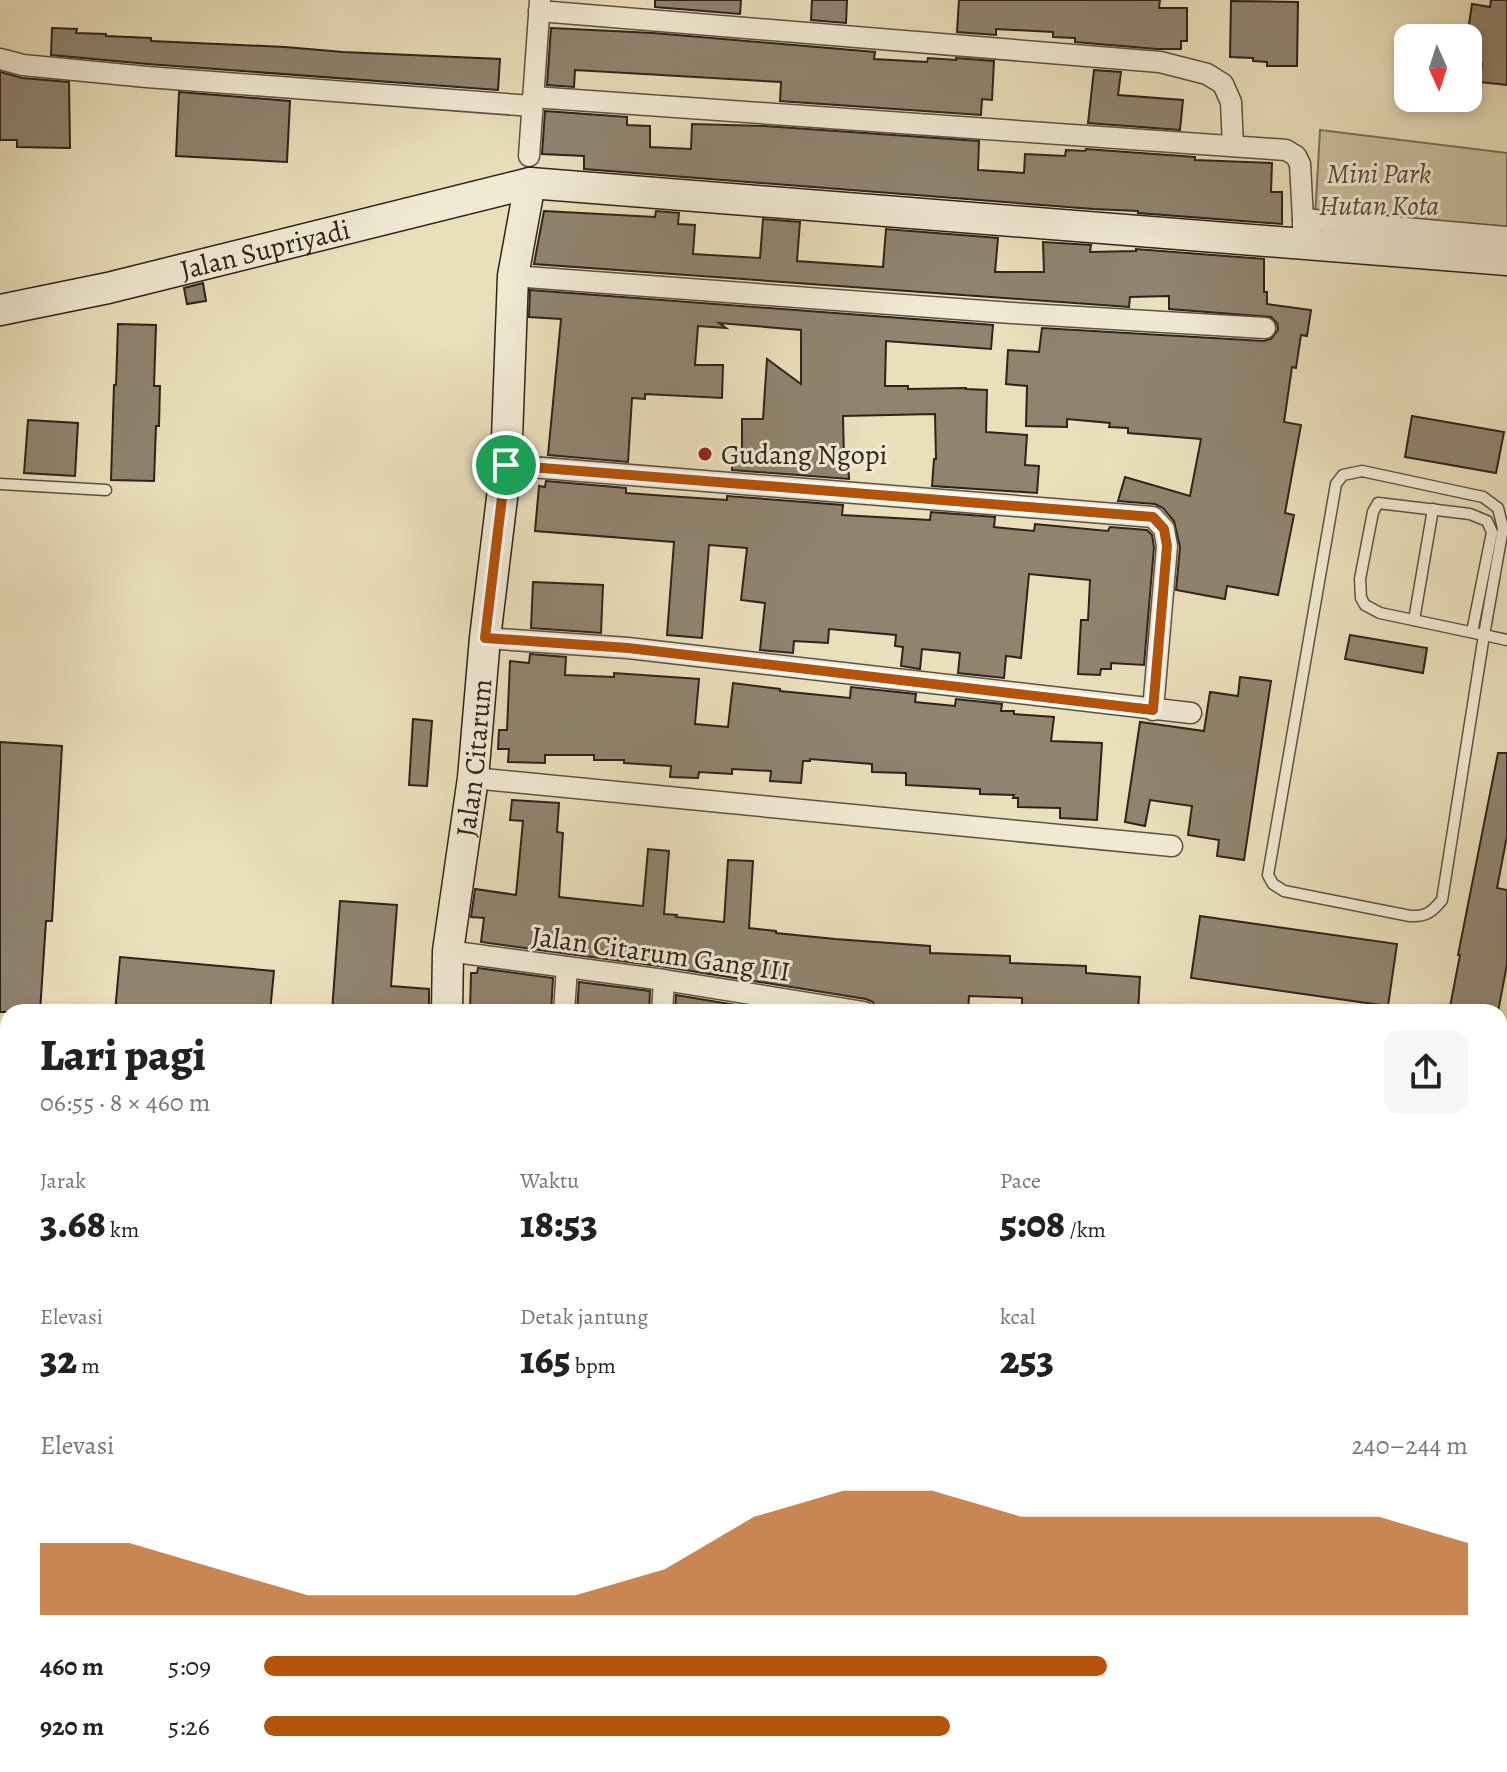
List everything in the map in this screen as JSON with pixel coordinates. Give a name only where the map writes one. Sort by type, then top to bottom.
[{"type":"main road","name":"Jalan Supriyadi","points":[[0,310],[108,288],[529,170],[1303,231],[1507,260]]},
{"type":"main road","name":"Jalan Citarum","points":[[447,1004],[448,951],[473,778],[485,638],[506,465],[513,276],[529,170]]},
{"type":"street","name":"Jalan Citarum","points":[[529,170],[539,6]]},
{"type":"street","points":[[539,6],[1160,62],[1207,74],[1223,84],[1231,102],[1233,146]]},
{"type":"street","points":[[0,59],[23,65],[147,77],[1286,150],[1296,156],[1300,164],[1303,231],[1507,237]]},
{"type":"street","points":[[513,276],[1084,318],[1265,328]]},
{"type":"street","points":[[506,465],[1153,517],[1164,529],[1167,546],[1153,710]]},
{"type":"street","points":[[485,638],[628,648],[1191,713]]},
{"type":"street","points":[[473,778],[1172,846]]},
{"type":"street","name":"Jalan Citarum Gang III","points":[[448,951],[664,980],[770,1004]]},
{"type":"street","points":[[565,1004],[567,967]]},
{"type":"street","points":[[662,1004],[664,980]]},
{"type":"lane","points":[[1362,471],[1483,497],[1498,508],[1503,528],[1496,567],[1442,900],[1433,911],[1422,916],[1410,916],[1284,891],[1273,884],[1268,875],[1336,484],[1343,475],[1362,471]]},
{"type":"lane","points":[[0,484],[106,490]]},
{"type":"lane","points":[[1472,632],[1492,532],[1487,521],[1470,514],[1378,503],[1373,512],[1360,579],[1361,598],[1365,605],[1380,613],[1507,640]]},
{"type":"lane","points":[[1414,620],[1433,509]]},
{"type":"lane","points":[[1484,566],[1496,567]]},
{"type":"green space","name":"Mini Park Hutan Kota","points":[[1320,130],[1507,153],[1507,252],[1314,236]]},
{"type":"building","points":[[655,0],[741,0],[740,14],[655,7]]},
{"type":"building","points":[[812,0],[847,0],[846,23],[811,20]]},
{"type":"building","points":[[959,0],[1160,0],[1159,8],[1187,8],[1187,41],[1181,41],[1181,49],[1157,49],[1075,42],[1075,38],[1053,37],[1053,32],[996,29],[996,35],[957,32]]},
{"type":"building","points":[[1491,0],[1507,0],[1507,85],[1482,82],[1482,24],[1469,24],[1472,4],[1490,7]]},
{"type":"building","points":[[1231,1],[1298,2],[1297,66],[1267,66],[1267,62],[1253,61],[1253,58],[1230,57]]},
{"type":"building","points":[[52,28],[77,29],[76,33],[151,38],[151,41],[500,59],[498,90],[51,55]]},
{"type":"building","points":[[551,28],[653,33],[875,52],[874,59],[994,61],[992,100],[982,99],[981,115],[780,101],[781,82],[575,70],[574,87],[547,85]]},
{"type":"building","points":[[1094,70],[1121,72],[1118,95],[1183,100],[1180,130],[1088,123]]},
{"type":"building","points":[[0,72],[22,78],[69,82],[70,148],[17,147],[17,140],[0,140]]},
{"type":"building","points":[[179,92],[290,101],[287,162],[176,156]]},
{"type":"building","points":[[545,111],[627,117],[627,125],[650,126],[650,147],[691,149],[692,124],[979,141],[978,170],[1024,173],[1025,154],[1065,156],[1066,150],[1086,149],[1195,157],[1195,160],[1272,163],[1271,192],[1282,192],[1282,224],[584,169],[584,156],[542,154]]},
{"type":"building","points":[[544,211],[655,217],[656,211],[679,213],[678,224],[695,225],[693,254],[760,258],[763,219],[800,222],[797,261],[883,267],[886,229],[998,238],[995,272],[1044,272],[1043,242],[1091,245],[1090,252],[1136,249],[1264,259],[1267,304],[1311,310],[1307,336],[1301,335],[1296,368],[1292,367],[1284,422],[1301,425],[1285,513],[1294,515],[1278,595],[1227,586],[1225,599],[1176,590],[1180,547],[1174,521],[1155,504],[1118,501],[1125,477],[1190,496],[1201,439],[1128,433],[1128,428],[1109,427],[1110,423],[1067,419],[1067,427],[1026,426],[1027,386],[1006,384],[1008,350],[1039,352],[1042,328],[1264,341],[1271,339],[1278,330],[1277,323],[1271,317],[1169,309],[1169,296],[1130,297],[1129,307],[534,264]]},
{"type":"building","points":[[203,283],[206,301],[187,304],[184,288]]},
{"type":"building","points":[[530,290],[993,325],[991,349],[886,341],[885,386],[987,390],[986,432],[1027,435],[1025,465],[1039,466],[1037,493],[932,486],[936,459],[935,414],[843,416],[844,460],[848,460],[849,479],[732,470],[732,455],[742,455],[742,419],[763,419],[767,359],[801,384],[801,330],[719,323],[726,328],[698,326],[695,365],[723,365],[722,398],[645,394],[645,399],[632,398],[628,462],[548,455],[561,319],[529,317]]},
{"type":"building","points":[[118,324],[156,325],[154,386],[160,386],[154,481],[111,480]]},
{"type":"building","points":[[1412,416],[1504,432],[1496,473],[1405,457]]},
{"type":"building","points":[[28,420],[78,423],[75,476],[24,473]]},
{"type":"building","points":[[546,481],[626,488],[626,493],[727,500],[727,496],[843,505],[842,515],[930,520],[931,512],[995,517],[994,527],[1034,531],[1035,524],[1108,531],[1110,527],[1147,530],[1152,535],[1154,547],[1144,665],[1111,663],[1111,669],[1101,669],[1100,675],[1078,674],[1081,620],[1088,620],[1090,580],[1029,574],[1021,658],[1006,656],[1004,678],[958,673],[960,653],[922,649],[920,669],[901,666],[903,647],[895,646],[896,635],[829,629],[828,643],[794,641],[793,653],[760,650],[765,603],[741,600],[747,548],[709,545],[702,638],[667,635],[674,542],[535,531],[539,486],[545,487]]},
{"type":"building","points":[[533,582],[603,585],[601,633],[531,628]]},
{"type":"building","points":[[1350,635],[1427,648],[1423,673],[1345,659]]},
{"type":"building","points":[[530,654],[566,657],[565,675],[614,677],[614,673],[699,679],[695,724],[728,727],[733,683],[850,698],[851,687],[916,694],[915,702],[955,706],[956,699],[1002,704],[1001,711],[1014,711],[1014,714],[1054,717],[1051,741],[1102,743],[1097,820],[1060,818],[1060,808],[1018,807],[1018,798],[1013,798],[1014,795],[980,794],[980,789],[906,785],[906,773],[872,772],[872,764],[810,759],[803,761],[801,783],[770,781],[771,771],[732,769],[732,774],[699,772],[698,778],[670,777],[671,766],[594,760],[594,755],[545,755],[545,763],[508,762],[509,749],[498,749],[499,730],[507,730],[510,661],[529,663]]},
{"type":"building","points":[[1240,677],[1271,681],[1244,860],[1217,856],[1219,840],[1188,835],[1192,806],[1150,800],[1145,826],[1125,822],[1140,722],[1204,731],[1210,692],[1238,696]]},
{"type":"building","points":[[413,719],[432,721],[427,786],[409,785]]},
{"type":"building","points":[[0,742],[62,746],[52,921],[46,921],[41,1004],[0,1004]]},
{"type":"building","points":[[1498,753],[1507,753],[1507,836],[1497,888],[1507,890],[1507,964],[1500,1004],[1451,1004]]},
{"type":"building","points":[[512,800],[559,803],[557,832],[563,833],[559,897],[643,906],[648,849],[669,851],[664,914],[724,922],[728,860],[753,861],[749,928],[835,939],[930,946],[930,953],[1010,956],[1010,963],[1086,966],[1086,973],[1140,977],[1138,1004],[1022,1004],[1022,998],[969,996],[968,1004],[874,1004],[866,999],[666,967],[481,942],[484,918],[471,917],[475,889],[516,895],[523,821],[510,820]]},
{"type":"building","points":[[340,901],[397,905],[391,986],[429,989],[429,1004],[333,1004]]},
{"type":"building","points":[[1200,916],[1397,944],[1388,1004],[1191,978]]},
{"type":"building","points":[[120,957],[274,971],[271,1004],[116,1004]]},
{"type":"building","points":[[478,968],[553,978],[551,1004],[470,1004],[471,973],[477,973]]},
{"type":"building","points":[[579,982],[650,991],[649,1004],[578,1004]]},
{"type":"building","points":[[676,995],[730,1004],[675,1004]]},
{"type":"place","name":"Gudang Ngopi","points":[[705,454]]},
{"type":"route","points":[[506,465],[1153,517],[1164,529],[1167,546],[1153,710],[628,648],[485,638],[506,465]]}]
